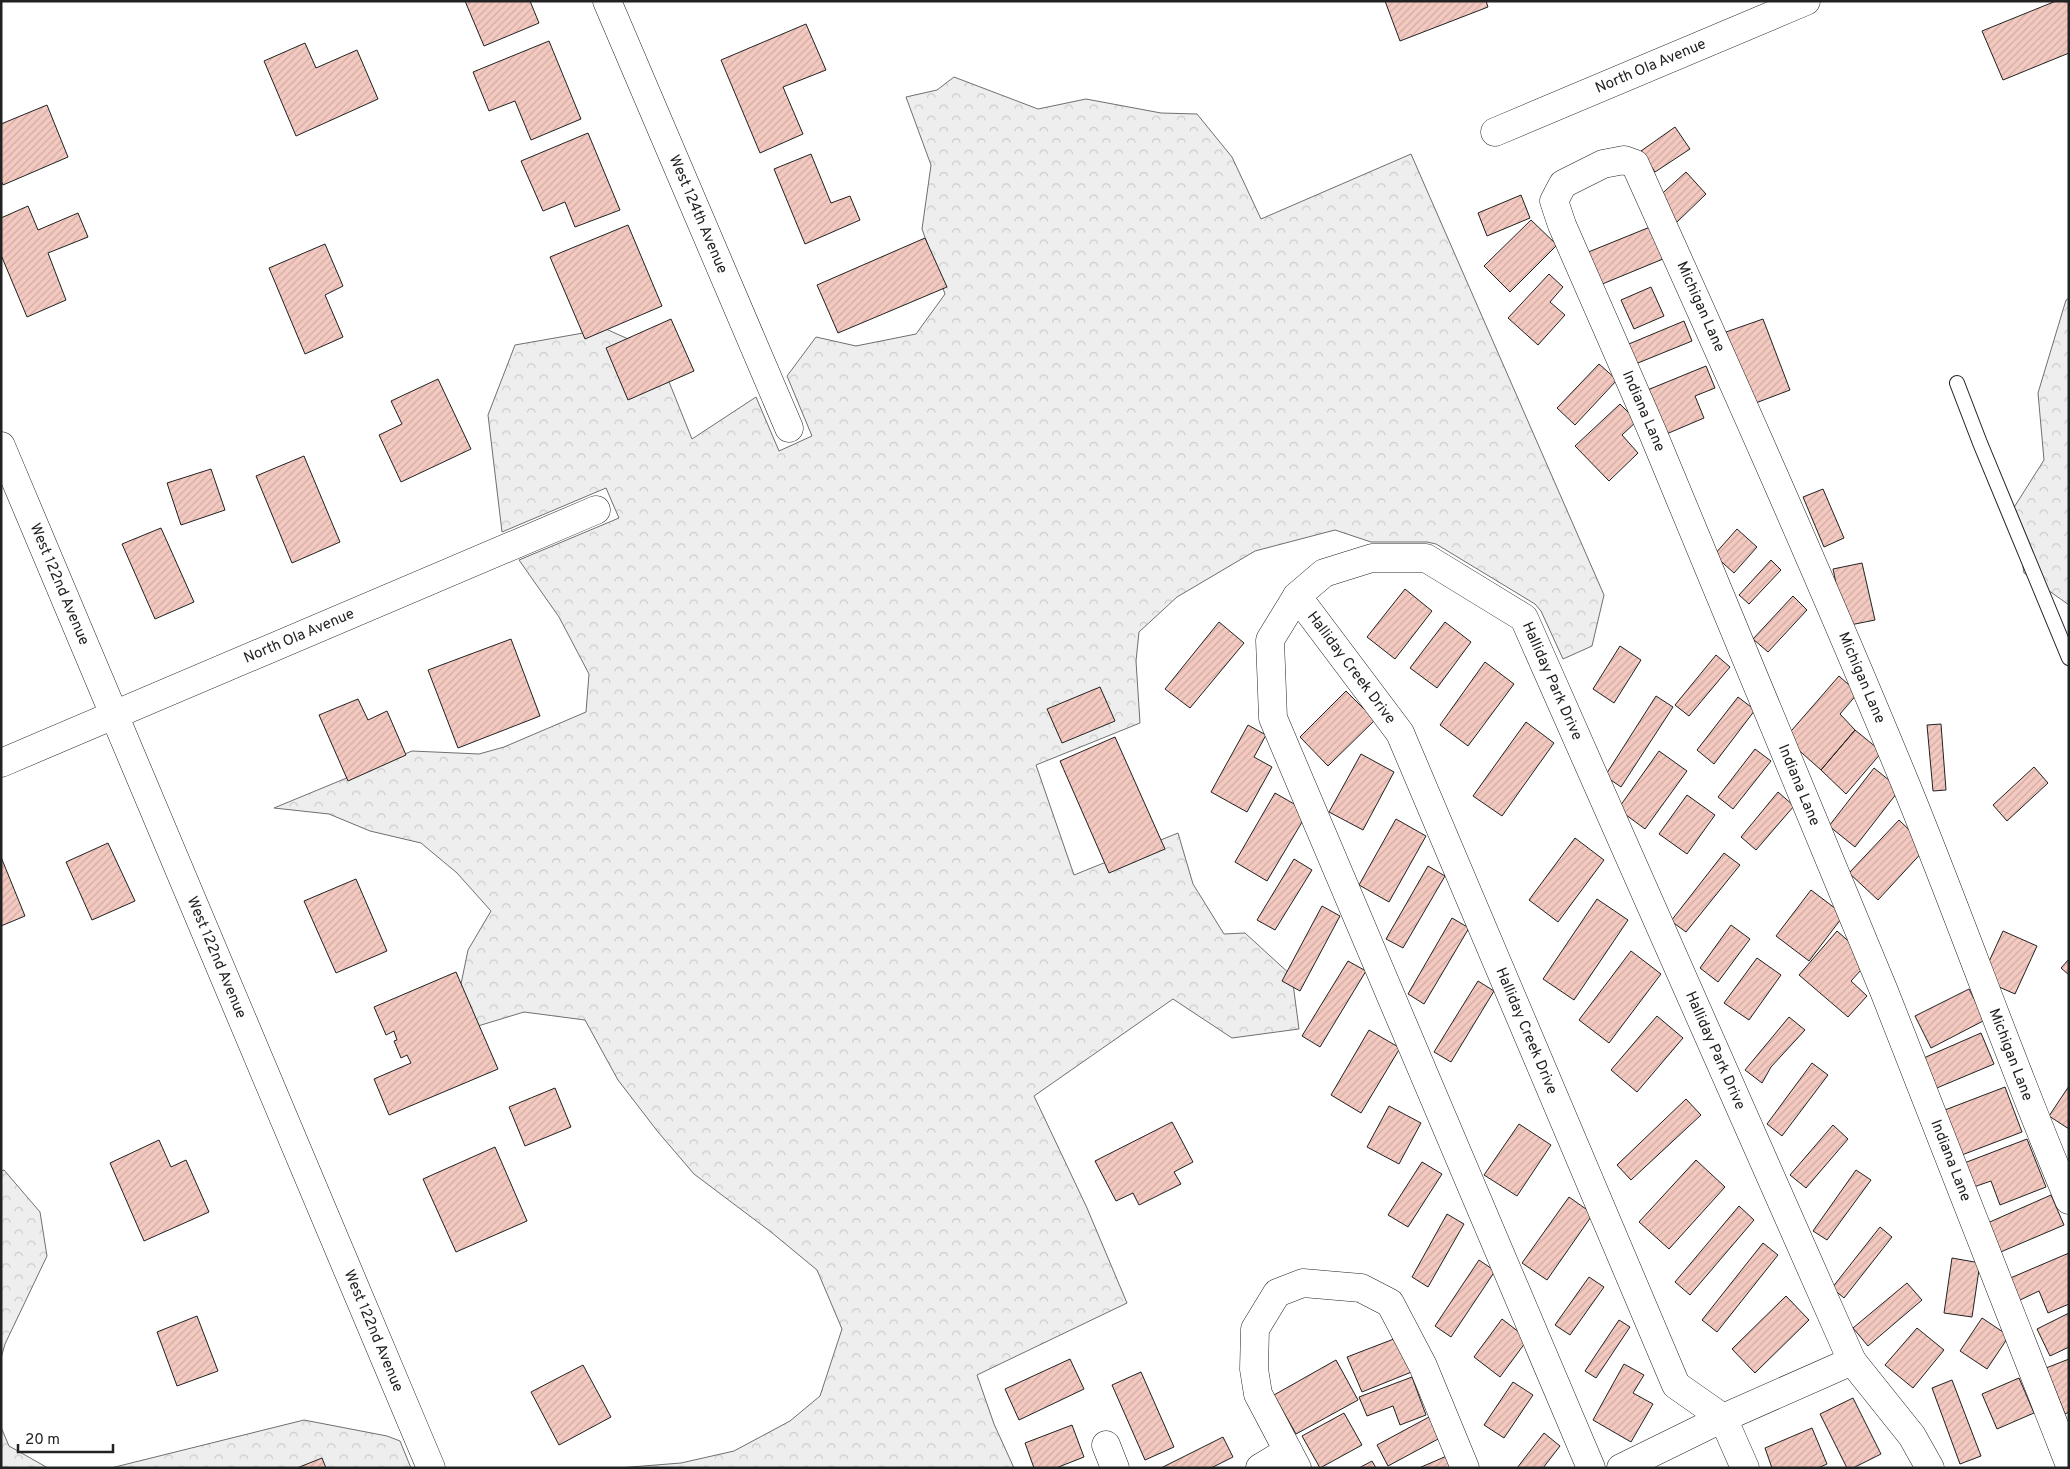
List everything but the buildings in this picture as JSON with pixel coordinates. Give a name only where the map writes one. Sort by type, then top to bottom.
[{"type":"street","name":"West 124th Avenue","points":[[607,1],[789,428]]},
{"type":"street","name":"North Ola Avenue","points":[[1495,132],[1806,1]]},
{"type":"street","name":"Indiana Lane","points":[[1635,164],[1624,160],[1603,164],[1563,184],[1554,201],[1562,225],[1652,431],[1884,991],[2069,1463]]},
{"type":"street","name":"Michigan Lane","points":[[1635,164],[1773,472],[1906,787],[2030,1107],[2069,1200]]},
{"type":"street","name":"West 122nd Avenue","points":[[1,446],[431,1468]]},
{"type":"street","name":"North Ola Avenue","points":[[1,763],[596,510]]},
{"type":"street","name":"Halliday Park Drive","points":[[1591,1468],[1273,718],[1270,640],[1297,596],[1324,573],[1372,558],[1426,558],[1524,618],[1852,1361],[1912,1436],[1930,1468]]},
{"type":"street","name":"Halliday Creek Drive","points":[[1297,596],[1400,733],[1676,1385],[1723,1418]]},
{"type":"street","points":[[1260,1468],[1293,1459],[1258,1394],[1254,1369],[1255,1329],[1277,1293],[1304,1283],[1361,1288],[1390,1303],[1423,1366],[1465,1468]]},
{"type":"street","points":[[1622,1468],[1723,1418],[1852,1361]]},
{"type":"street","points":[[1723,1418],[1745,1468]]},
{"type":"lane","points":[[1957,382],[1983,452],[2069,658]]},
{"type":"green space","points":[[954,77],[1038,109],[1086,99],[1161,113],[1197,114],[1232,157],[1261,219],[1411,154],[1604,595],[1592,646],[1563,659],[1541,611],[1535,604],[1436,544],[1427,542],[1371,542],[1335,530],[1255,551],[1177,597],[1139,632],[1136,661],[1140,723],[1036,765],[1074,875],[1178,833],[1193,884],[1224,934],[1245,933],[1292,976],[1299,1029],[1232,1038],[1173,999],[1034,1096],[1087,1208],[1127,1303],[977,1375],[994,1424],[1014,1468],[618,1468],[681,1463],[734,1451],[790,1421],[820,1396],[842,1329],[817,1270],[771,1232],[694,1174],[658,1132],[618,1080],[585,1020],[524,1012],[478,1026],[455,1013],[468,950],[491,911],[457,873],[421,843],[370,831],[329,814],[274,808],[412,751],[479,754],[504,747],[586,712],[589,674],[559,617],[519,560],[619,518],[606,488],[502,532],[488,415],[515,345],[606,329],[657,352],[692,439],[756,397],[779,451],[812,436],[787,376],[816,337],[856,346],[916,334],[945,294],[922,229],[931,165],[906,97],[937,90]]},
{"type":"green space","points":[[2069,298],[2069,605],[2024,573],[2013,509],[2044,460],[2038,393],[2066,300]]},
{"type":"green space","points":[[4,1170],[40,1212],[47,1256],[5,1344],[1,1358],[1,1171]]},
{"type":"green space","points":[[304,1420],[387,1436],[400,1441],[411,1468],[111,1468]]},
{"type":"green space","points":[[1,1427],[9,1446],[48,1468],[1,1468]]}]
